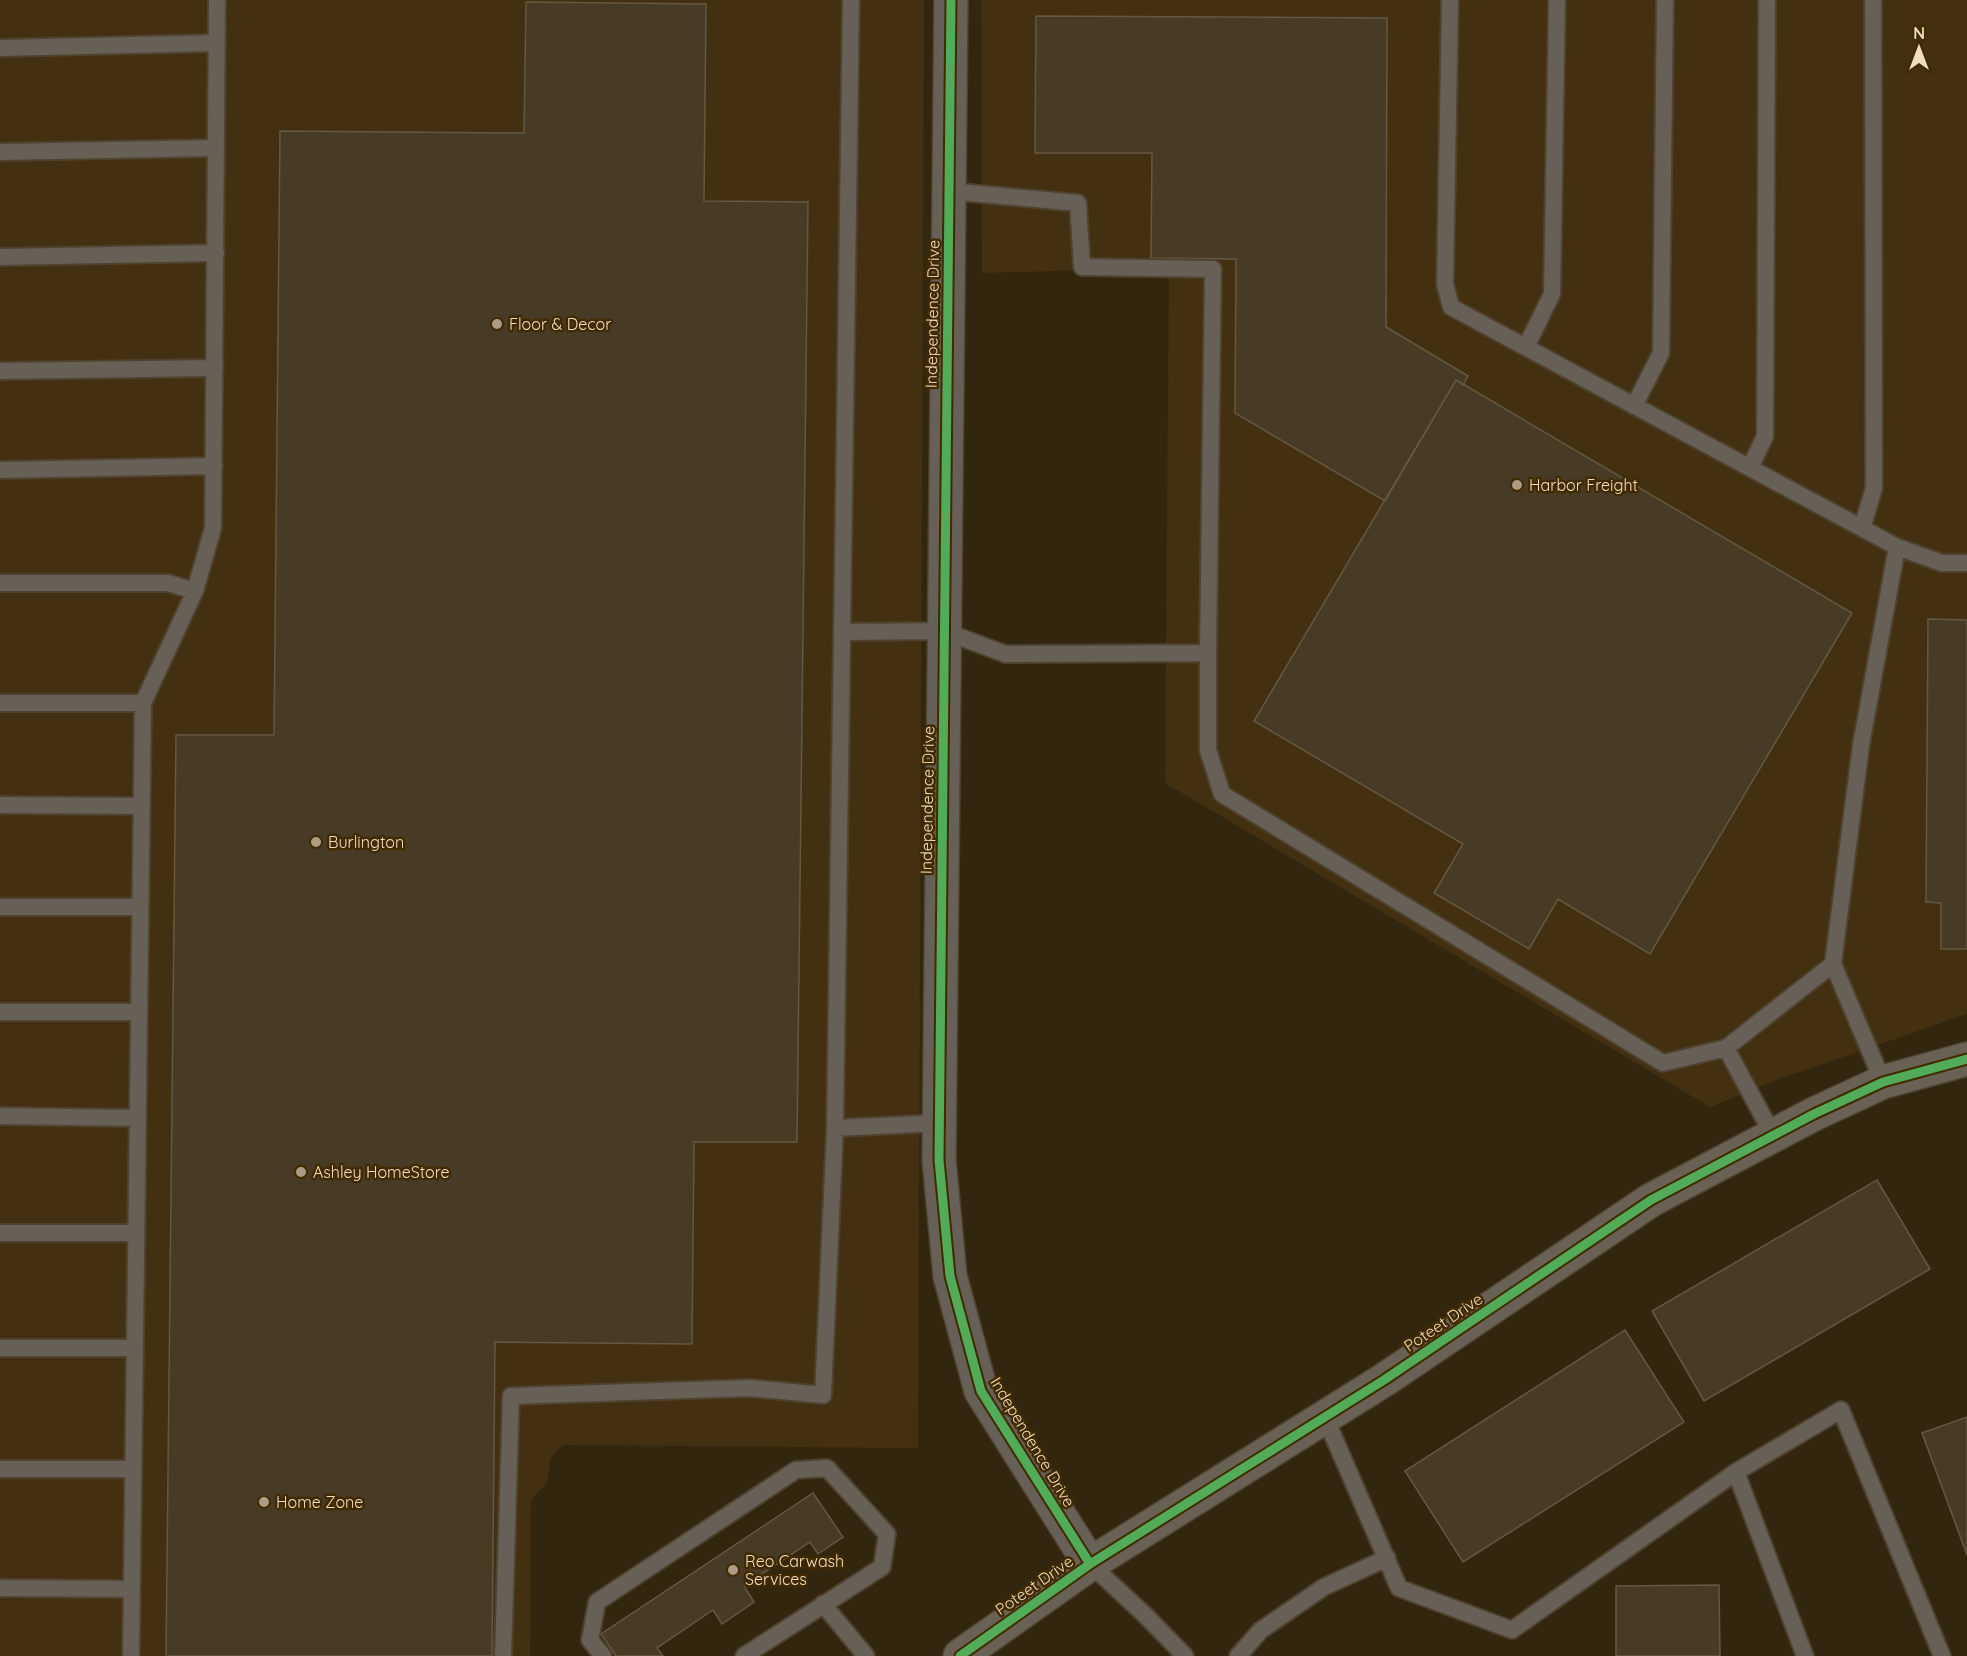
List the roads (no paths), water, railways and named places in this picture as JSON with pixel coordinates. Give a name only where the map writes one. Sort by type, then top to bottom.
[{"type":"street","name":"Independence Drive","points":[[951,0],[939,1160],[950,1276],[981,1391],[1090,1564]]},
{"type":"street","name":"Poteet Drive","points":[[960,1656],[1090,1564],[1384,1380],[1651,1200],[1883,1082],[1967,1059]]},
{"type":"lane","points":[[131,1656],[143,703],[195,591],[213,528],[217,0]]},
{"type":"lane","points":[[503,1656],[511,1396],[750,1388],[823,1395],[835,1128],[851,0]]},
{"type":"lane","points":[[1450,0],[1445,285],[1451,307],[1897,547],[1942,563],[1967,563]]},
{"type":"lane","points":[[1526,347],[1552,294],[1557,0]]},
{"type":"lane","points":[[1634,406],[1661,353],[1665,0]]},
{"type":"lane","points":[[1750,468],[1765,436],[1767,0]]},
{"type":"lane","points":[[1862,528],[1874,488],[1873,0]]},
{"type":"lane","points":[[0,48],[217,43]]},
{"type":"lane","points":[[0,152],[216,148]]},
{"type":"lane","points":[[949,191],[1078,203],[1082,267],[1214,269],[1208,750],[1222,794],[1663,1063],[1726,1048],[1833,964]]},
{"type":"lane","points":[[0,257],[216,253]]},
{"type":"lane","points":[[0,370],[215,368]]},
{"type":"lane","points":[[0,470],[214,466]]},
{"type":"lane","points":[[1883,1082],[1833,964],[1861,745],[1897,547]]},
{"type":"lane","points":[[0,583],[168,583],[195,591]]},
{"type":"lane","points":[[842,632],[944,631],[1005,654],[1208,653]]},
{"type":"lane","points":[[0,703],[143,703]]},
{"type":"lane","points":[[0,805],[142,806]]},
{"type":"lane","points":[[0,907],[140,907]]},
{"type":"lane","points":[[0,1012],[139,1012]]},
{"type":"lane","points":[[1726,1048],[1773,1136]]},
{"type":"lane","points":[[0,1116],[138,1118]]},
{"type":"lane","points":[[835,1128],[939,1123]]},
{"type":"lane","points":[[0,1233],[136,1233]]},
{"type":"lane","points":[[0,1348],[135,1348]]},
{"type":"lane","points":[[1325,1417],[1400,1587],[1512,1630],[1736,1472],[1841,1410],[1942,1656]]},
{"type":"lane","points":[[0,1468],[133,1468]]},
{"type":"lane","points":[[603,1656],[590,1640],[597,1602],[796,1470],[827,1468],[887,1534],[882,1567],[744,1656]]},
{"type":"lane","points":[[1736,1472],[1805,1656]]},
{"type":"lane","points":[[1238,1656],[1261,1630],[1324,1587],[1387,1558]]},
{"type":"lane","points":[[1090,1564],[1146,1615],[1185,1656]]},
{"type":"lane","points":[[0,1588],[132,1589]]},
{"type":"lane","points":[[823,1604],[866,1656]]},
{"type":"place","name":"Floor & Decor","points":[[497,324]]},
{"type":"place","name":"Harbor Freight","points":[[1517,485]]},
{"type":"place","name":"Burlington","points":[[316,842]]},
{"type":"place","name":"Ashley HomeStore","points":[[301,1172]]},
{"type":"place","name":"Home Zone","points":[[264,1502]]},
{"type":"place","name":"Reo Carwash Services","points":[[733,1570]]}]
